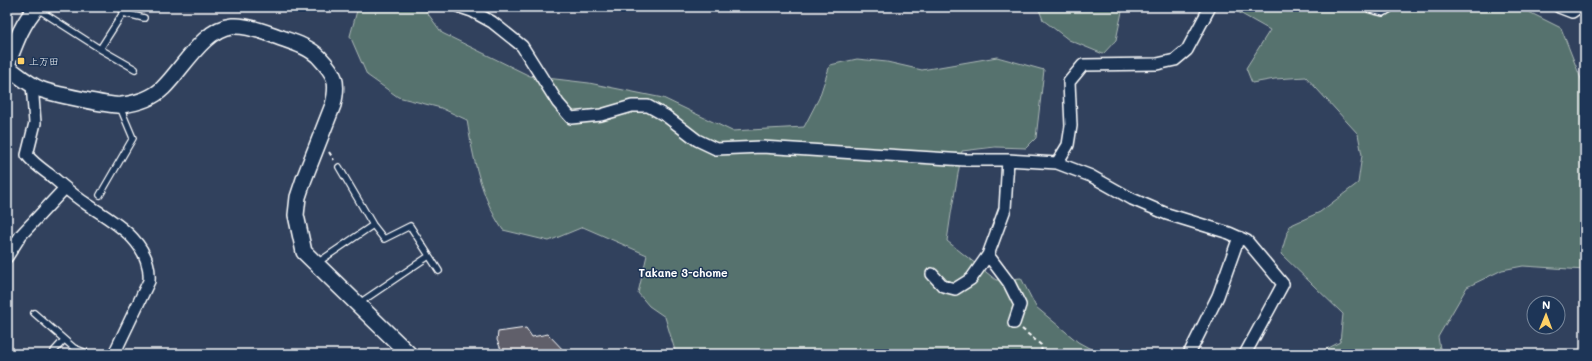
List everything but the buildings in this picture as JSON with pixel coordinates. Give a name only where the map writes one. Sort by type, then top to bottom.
[{"type":"street","points":[[37,7],[22,28],[7,66],[40,89],[120,106],[147,99],[163,89],[201,44],[220,30],[230,26],[247,27],[267,33],[315,53],[329,68],[334,76],[336,85],[333,105],[298,197],[296,215],[304,252],[409,354]]},
{"type":"street","points":[[460,7],[472,11],[492,22],[522,46],[558,103],[571,118],[601,115],[632,106],[648,106],[666,116],[697,140],[716,149],[762,148],[965,160],[1008,160],[1057,163],[1091,176],[1132,199],[1167,214],[1239,237],[1247,241],[1283,284],[1245,354]]},
{"type":"street","points":[[1057,163],[1068,145],[1071,126],[1069,82],[1084,65],[1157,64],[1175,60],[1187,50],[1210,7]]},
{"type":"street","points":[[1371,7],[1383,10],[1388,7]]},
{"type":"street","points":[[1559,7],[1572,12],[1579,7]]},
{"type":"street","points":[[32,84],[35,123],[27,155],[65,188],[127,230],[145,257],[150,271],[149,281],[114,354]]},
{"type":"street","points":[[932,274],[943,286],[955,289],[970,279],[988,256],[1005,209],[1008,160]]},
{"type":"street","points":[[7,257],[21,235],[65,188]]},
{"type":"street","points":[[1189,354],[1218,296],[1239,237]]},
{"type":"street","points":[[988,256],[1009,283],[1020,305],[1014,323]]},
{"type":"lane","points":[[37,7],[100,49],[135,69]]},
{"type":"lane","points":[[100,49],[124,13],[144,18]]},
{"type":"lane","points":[[100,195],[133,138],[120,106]]},
{"type":"lane","points":[[339,167],[373,225],[384,239],[410,226],[440,271]]},
{"type":"lane","points":[[315,264],[373,225]]},
{"type":"lane","points":[[357,305],[429,256]]},
{"type":"lane","points":[[34,313],[74,348],[89,354]]},
{"type":"lane","points":[[54,354],[54,351],[64,340]]},
{"type":"path","points":[[1014,323],[1041,345],[1042,354]]},
{"type":"green space","points":[[358,7],[423,7],[442,33],[530,76],[589,83],[663,98],[732,131],[804,127],[819,98],[830,65],[857,59],[887,62],[922,70],[997,57],[1044,70],[1036,138],[1026,148],[995,147],[962,151],[947,241],[996,280],[1021,278],[1036,307],[1078,342],[1100,354],[676,354],[665,317],[649,306],[638,293],[647,255],[583,227],[549,241],[503,230],[489,205],[479,177],[467,120],[441,108],[398,97],[367,75],[350,36]]},
{"type":"green space","points":[[1038,7],[1123,7],[1116,40],[1103,54],[1069,40],[1043,20]]},
{"type":"green space","points":[[1229,7],[1519,7],[1561,28],[1585,89],[1585,270],[1523,266],[1502,270],[1467,287],[1438,337],[1441,354],[1317,354],[1340,342],[1343,314],[1281,254],[1289,226],[1320,212],[1358,183],[1362,155],[1358,134],[1306,77],[1275,79],[1252,83],[1246,68],[1270,30]]},
{"type":"place","name":"上万田","points":[[21,61]]},
{"type":"district","name":"Takane 3-chome","points":[[683,272]]}]
